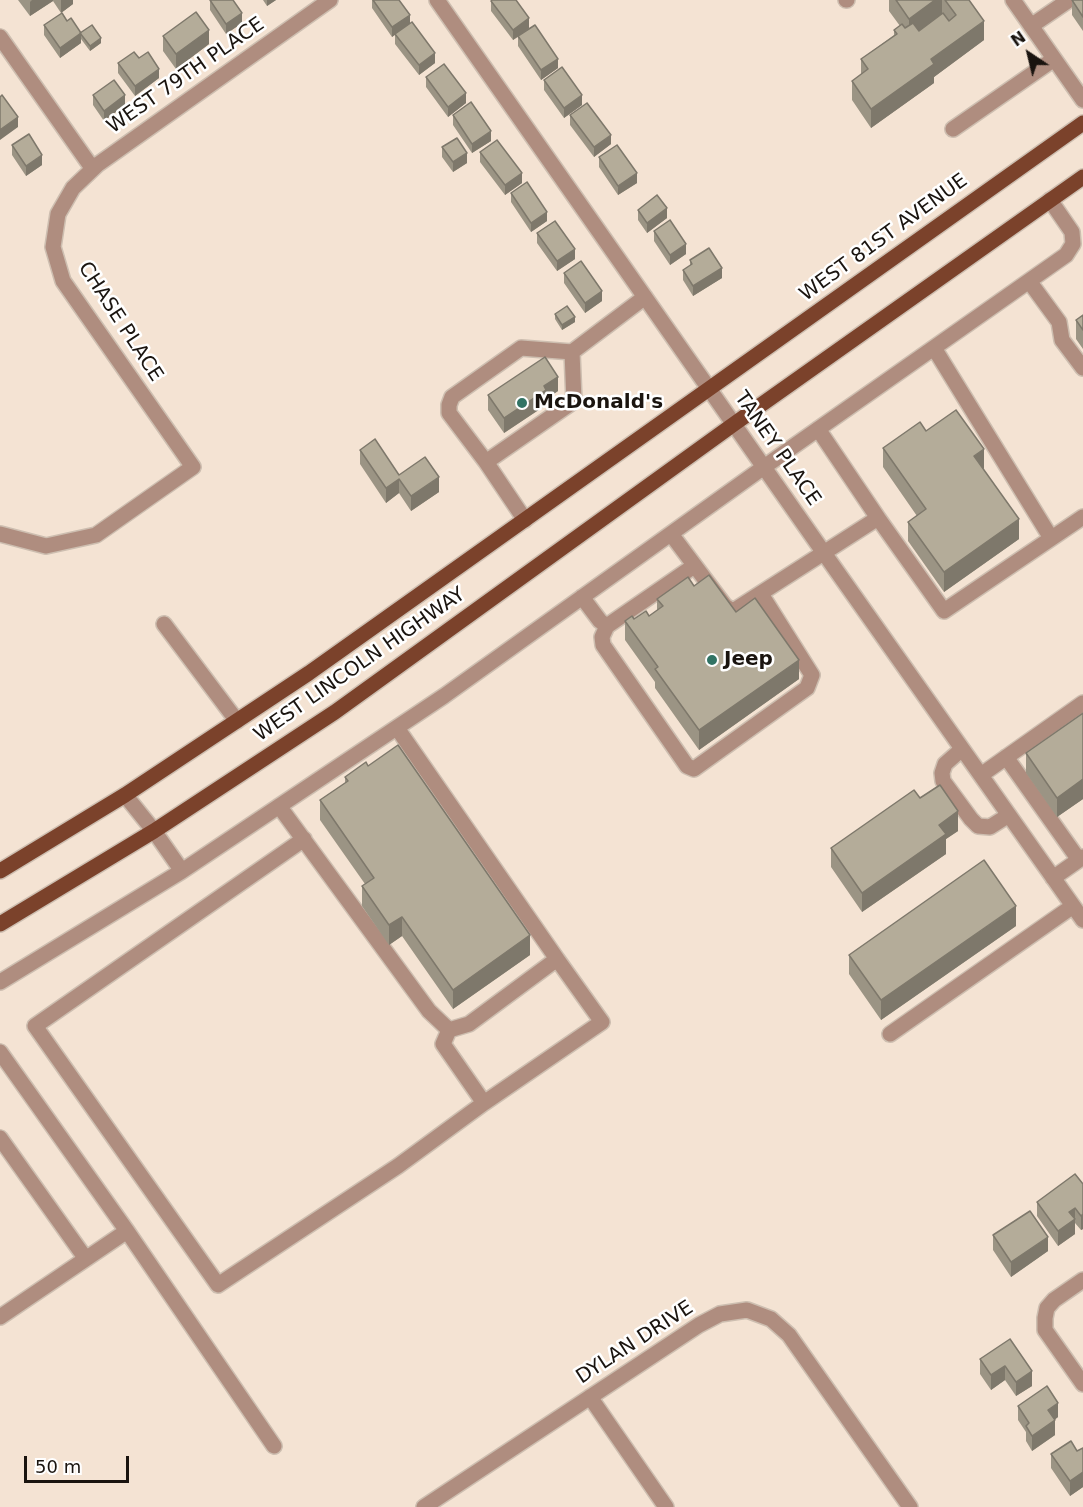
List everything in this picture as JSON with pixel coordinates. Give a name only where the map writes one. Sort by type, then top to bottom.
[{"type":"main road","name":"WEST 81ST AVENUE","points":[[710,389],[1083,123]]},
{"type":"main road","points":[[734,424],[1083,177]]},
{"type":"main road","name":"WEST LINCOLN HIGHWAY","points":[[0,871],[125,795],[309,673],[710,389]]},
{"type":"main road","name":"WEST LINCOLN HIGHWAY","points":[[0,924],[154,831],[335,711],[734,424]]},
{"type":"street","name":"WEST 79TH PLACE","points":[[97,165],[330,0]]},
{"type":"street","name":"TANEY PLACE","points":[[437,0],[1083,920]]},
{"type":"street","points":[[1013,0],[1083,100]]},
{"type":"street","points":[[1031,26],[1069,0]]},
{"type":"street","points":[[0,37],[90,165],[97,165]]},
{"type":"street","points":[[953,129],[1054,59]]},
{"type":"street","name":"CHASE PLACE","points":[[0,534],[46,546],[96,535],[193,467],[63,281],[53,247],[58,214],[73,188],[97,165]]},
{"type":"street","points":[[0,982],[182,870],[444,696],[764,466],[1066,255],[1073,244],[1072,232],[1050,200]]},
{"type":"street","points":[[1029,281],[1059,322],[1062,340],[1083,368]]},
{"type":"street","points":[[525,520],[450,413],[449,405],[452,397],[521,348],[572,352],[645,297]]},
{"type":"street","points":[[934,348],[1052,538]]},
{"type":"street","points":[[486,462],[573,401],[572,352]]},
{"type":"street","points":[[818,429],[944,610],[1083,517]]},
{"type":"street","points":[[670,534],[725,606],[733,611],[878,518]]},
{"type":"street","points":[[694,566],[607,626],[602,637],[603,645],[687,766],[694,769],[807,688],[812,675],[761,594]]},
{"type":"street","points":[[582,597],[600,621],[607,626]]},
{"type":"street","points":[[164,624],[237,721]]},
{"type":"street","points":[[981,775],[1083,703]]},
{"type":"street","points":[[304,839],[35,1026],[218,1285],[398,1166],[484,1103],[602,1022],[397,728]]},
{"type":"street","points":[[962,749],[945,764],[942,773],[943,781],[970,819],[978,826],[990,827],[1009,815]]},
{"type":"street","points":[[1006,758],[1081,859],[1053,878]]},
{"type":"street","points":[[125,795],[182,870]]},
{"type":"street","points":[[279,806],[429,1011],[449,1030]]},
{"type":"street","points":[[890,1034],[1073,906]]},
{"type":"street","points":[[484,1103],[442,1044],[449,1030],[469,1024],[557,959]]},
{"type":"street","points":[[1,1055],[127,1231],[274,1446]]},
{"type":"street","points":[[0,1138],[86,1259]]},
{"type":"street","points":[[0,1317],[127,1231]]},
{"type":"street","points":[[1083,1280],[1054,1300],[1047,1308],[1045,1318],[1045,1330],[1083,1384]]},
{"type":"street","name":"DYLAN DRIVE","points":[[424,1507],[699,1325],[720,1314],[747,1311],[771,1319],[789,1335],[910,1507]]},
{"type":"street","points":[[590,1397],[666,1507]]},
{"type":"building","points":[[210,0],[233,0],[242,13],[226,24]]},
{"type":"building","points":[[373,0],[399,0],[410,15],[392,27]]},
{"type":"building","points":[[492,0],[516,0],[529,18],[513,30]]},
{"type":"building","points":[[896,0],[935,0],[909,19]]},
{"type":"building","points":[[945,0],[969,0],[984,21],[931,59],[934,64],[871,109],[852,81],[868,69],[861,59],[897,34],[894,30],[902,24],[905,28],[913,23],[919,31],[943,13],[949,21],[956,15]]},
{"type":"building","points":[[1072,0],[1083,0],[1083,17]]},
{"type":"building","points":[[196,12],[209,30],[176,54],[163,36]]},
{"type":"building","points":[[62,13],[67,21],[71,18],[81,33],[60,48],[44,25]]},
{"type":"building","points":[[412,22],[435,53],[419,65],[395,34]]},
{"type":"building","points":[[92,25],[101,38],[90,46],[80,33]]},
{"type":"building","points":[[535,25],[558,59],[541,70],[518,36]]},
{"type":"building","points":[[134,52],[139,58],[148,52],[159,69],[135,86],[118,63]]},
{"type":"building","points":[[444,64],[466,93],[448,107],[426,77]]},
{"type":"building","points":[[562,67],[582,95],[564,108],[544,80]]},
{"type":"building","points":[[114,80],[125,95],[104,111],[93,95]]},
{"type":"building","points":[[2,95],[18,117],[0,130],[0,97]]},
{"type":"building","points":[[471,102],[491,131],[472,144],[453,115]]},
{"type":"building","points":[[587,103],[611,135],[594,147],[570,115]]},
{"type":"building","points":[[29,134],[42,155],[26,166],[12,145]]},
{"type":"building","points":[[457,138],[467,153],[453,162],[442,147]]},
{"type":"building","points":[[497,140],[522,173],[505,185],[480,152]]},
{"type":"building","points":[[617,145],[637,173],[618,186],[599,157]]},
{"type":"building","points":[[527,182],[547,212],[531,223],[511,193]]},
{"type":"building","points":[[657,195],[667,208],[647,223],[638,210]]},
{"type":"building","points":[[670,220],[686,244],[670,255],[654,231]]},
{"type":"building","points":[[555,221],[575,249],[557,261],[537,233]]},
{"type":"building","points":[[709,248],[722,268],[693,286],[683,270],[692,264],[690,260]]},
{"type":"building","points":[[581,261],[602,291],[585,303],[564,273]]},
{"type":"building","points":[[567,306],[575,317],[562,325],[555,314]]},
{"type":"building","points":[[1083,315],[1083,330],[1076,320]]},
{"type":"building","points":[[545,357],[558,377],[544,386],[546,390],[504,418],[488,395]]},
{"type":"building","points":[[956,410],[984,449],[974,456],[1019,519],[944,572],[908,522],[926,509],[883,448],[920,422],[926,431]]},
{"type":"building","points":[[375,439],[399,475],[425,457],[439,477],[411,496],[399,479],[386,488],[360,450]]},
{"type":"building","name":"Jeep","points":[[709,575],[736,612],[755,598],[799,660],[699,730],[655,669],[658,667],[625,621],[632,616],[634,619],[646,611],[649,616],[663,606],[657,599],[688,577],[694,586]]},
{"type":"building","points":[[1083,713],[1083,779],[1057,798],[1026,753]]},
{"type":"building","points":[[398,745],[530,935],[453,990],[402,917],[389,925],[362,886],[374,878],[320,800],[348,781],[345,777],[366,762],[368,766]]},
{"type":"building","points":[[940,785],[958,811],[939,825],[946,834],[862,893],[831,848],[914,790],[920,798]]},
{"type":"building","points":[[984,860],[1016,906],[881,1000],[849,955]]},
{"type":"building","points":[[1075,1174],[1083,1184],[1083,1214],[1081,1216],[1075,1208],[1069,1212],[1075,1219],[1058,1231],[1037,1202]]},
{"type":"building","points":[[1030,1211],[1048,1237],[1011,1262],[993,1235]]},
{"type":"building","points":[[1010,1339],[1032,1371],[1016,1382],[1005,1366],[991,1375],[980,1359]]},
{"type":"building","points":[[1047,1386],[1058,1403],[1048,1410],[1055,1420],[1032,1436],[1026,1426],[1029,1423],[1018,1406]]},
{"type":"building","points":[[1071,1441],[1077,1451],[1083,1448],[1083,1472],[1070,1481],[1051,1454]]},
{"type":"place","name":"McDonald's","points":[[522,403]]},
{"type":"place","name":"Jeep","points":[[712,660]]}]
